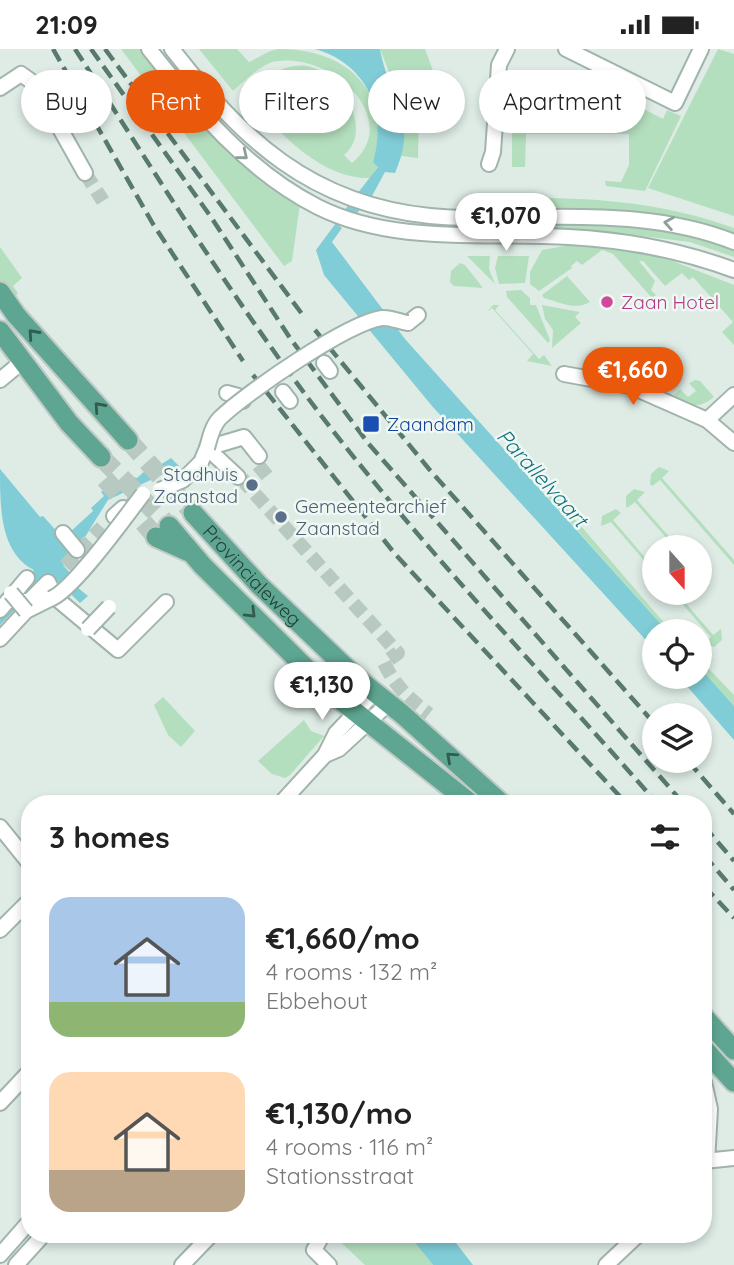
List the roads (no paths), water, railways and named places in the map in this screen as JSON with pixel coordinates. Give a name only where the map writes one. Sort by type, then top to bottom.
[{"type":"main road","points":[[0,292],[16,315],[128,440]]},
{"type":"main road","points":[[0,331],[79,433],[98,462]]},
{"type":"main road","name":"Provincialeweg","points":[[193,513],[259,586],[492,795]]},
{"type":"main road","name":"Provincialeweg","points":[[163,532],[192,553],[329,691],[460,795]]},
{"type":"main road","points":[[712,1026],[734,1050]]},
{"type":"main road","points":[[712,1058],[734,1082]]},
{"type":"street","points":[[149,49],[236,151],[271,177],[331,212],[405,232],[570,237],[662,247],[731,270]]},
{"type":"street","points":[[172,49],[242,132],[273,157],[345,197],[369,206],[430,216],[571,216],[665,222],[734,242]]},
{"type":"street","points":[[489,164],[492,156],[499,65],[507,49]]},
{"type":"street","points":[[566,49],[675,103],[702,49]]},
{"type":"street","points":[[0,88],[21,74],[35,84],[85,173]]},
{"type":"street","points":[[27,578],[6,601],[28,606],[57,597],[78,574],[111,527],[143,495],[160,490],[194,471],[218,420],[293,363],[344,333],[383,317],[413,319]]},
{"type":"street","points":[[0,380],[23,361]]},
{"type":"street","points":[[564,374],[630,386],[707,420],[734,443]]},
{"type":"street","points":[[227,393],[238,395],[243,401]]},
{"type":"street","points":[[707,420],[734,395]]},
{"type":"street","points":[[207,448],[244,437],[259,456]]},
{"type":"street","points":[[207,448],[238,477]]},
{"type":"street","points":[[63,533],[77,550]]},
{"type":"street","points":[[0,639],[48,582],[57,599],[118,650],[166,602]]},
{"type":"street","points":[[88,629],[109,607]]},
{"type":"street","points":[[288,795],[325,755],[339,750],[361,717],[382,697]]},
{"type":"street","points":[[0,827],[21,853]]},
{"type":"street","points":[[0,930],[21,908]]},
{"type":"street","points":[[0,1103],[21,1081]]},
{"type":"street","points":[[712,1160],[734,1158]]},
{"type":"street","points":[[0,1255],[21,1231]]},
{"type":"street","points":[[16,1265],[36,1243]]},
{"type":"street","points":[[182,1265],[203,1243]]},
{"type":"street","points":[[318,1243],[314,1250],[329,1265]]},
{"type":"street","points":[[606,1265],[629,1243]]},
{"type":"water","points":[[315,49],[380,49],[386,70],[368,70],[368,90],[354,70],[333,56]]},
{"type":"water","points":[[378,133],[404,133],[402,154],[395,173],[385,172],[372,196],[350,221],[340,216],[378,167],[373,162]]},
{"type":"water","points":[[336,223],[342,228],[332,242],[405,339],[656,619],[642,619],[642,636],[432,406],[324,275],[316,250]]},
{"type":"water","points":[[171,458],[179,466],[108,500],[75,553],[63,565],[78,582],[77,587],[88,596],[80,603],[50,574],[0,625],[0,613],[34,570],[14,553],[8,541],[2,514],[0,469],[40,517],[43,516],[60,535],[69,533],[93,511],[91,508],[104,496],[101,492],[105,489],[109,493],[120,484],[122,486],[133,477],[137,478],[146,470],[149,472]]},
{"type":"water","points":[[712,681],[734,706],[734,740],[712,715],[712,703],[702,703],[689,689],[712,689]]},
{"type":"water","points":[[415,1243],[456,1243],[473,1265],[433,1265]]},
{"type":"tunnel","points":[[85,173],[103,201]]},
{"type":"tunnel","points":[[128,440],[193,513]]},
{"type":"tunnel","points":[[101,457],[169,526]]},
{"type":"tunnel","points":[[268,466],[246,484],[398,653],[384,663],[403,691],[429,714]]},
{"type":"tunnel","points":[[105,479],[156,537]]},
{"type":"tunnel","points":[[65,566],[102,527]]},
{"type":"railway","points":[[53,49],[153,224],[243,361]]},
{"type":"railway","points":[[75,49],[230,288],[330,427],[450,571],[650,795]]},
{"type":"railway","points":[[91,49],[211,217],[290,338],[368,443],[676,795]]},
{"type":"railway","points":[[105,49],[305,318]]},
{"type":"railway","points":[[315,330],[429,469],[642,709]]},
{"type":"railway","points":[[253,375],[395,554],[619,795]]},
{"type":"railway","points":[[698,773],[734,814]]},
{"type":"railway","points":[[712,835],[734,861]]},
{"type":"railway","points":[[712,864],[734,890]]},
{"type":"railway","points":[[712,895],[734,918]]},
{"type":"place","name":"Zaan Hotel","points":[[607,302]]},
{"type":"place","name":"Zaandam","points":[[371,424]]},
{"type":"place","name":"Stadhuis Zaanstad","points":[[252,485]]},
{"type":"place","name":"Gemeentearchief Zaanstad","points":[[281,517]]},
{"type":"water label","name":"Parallelvaart","points":[[542,478]]}]
